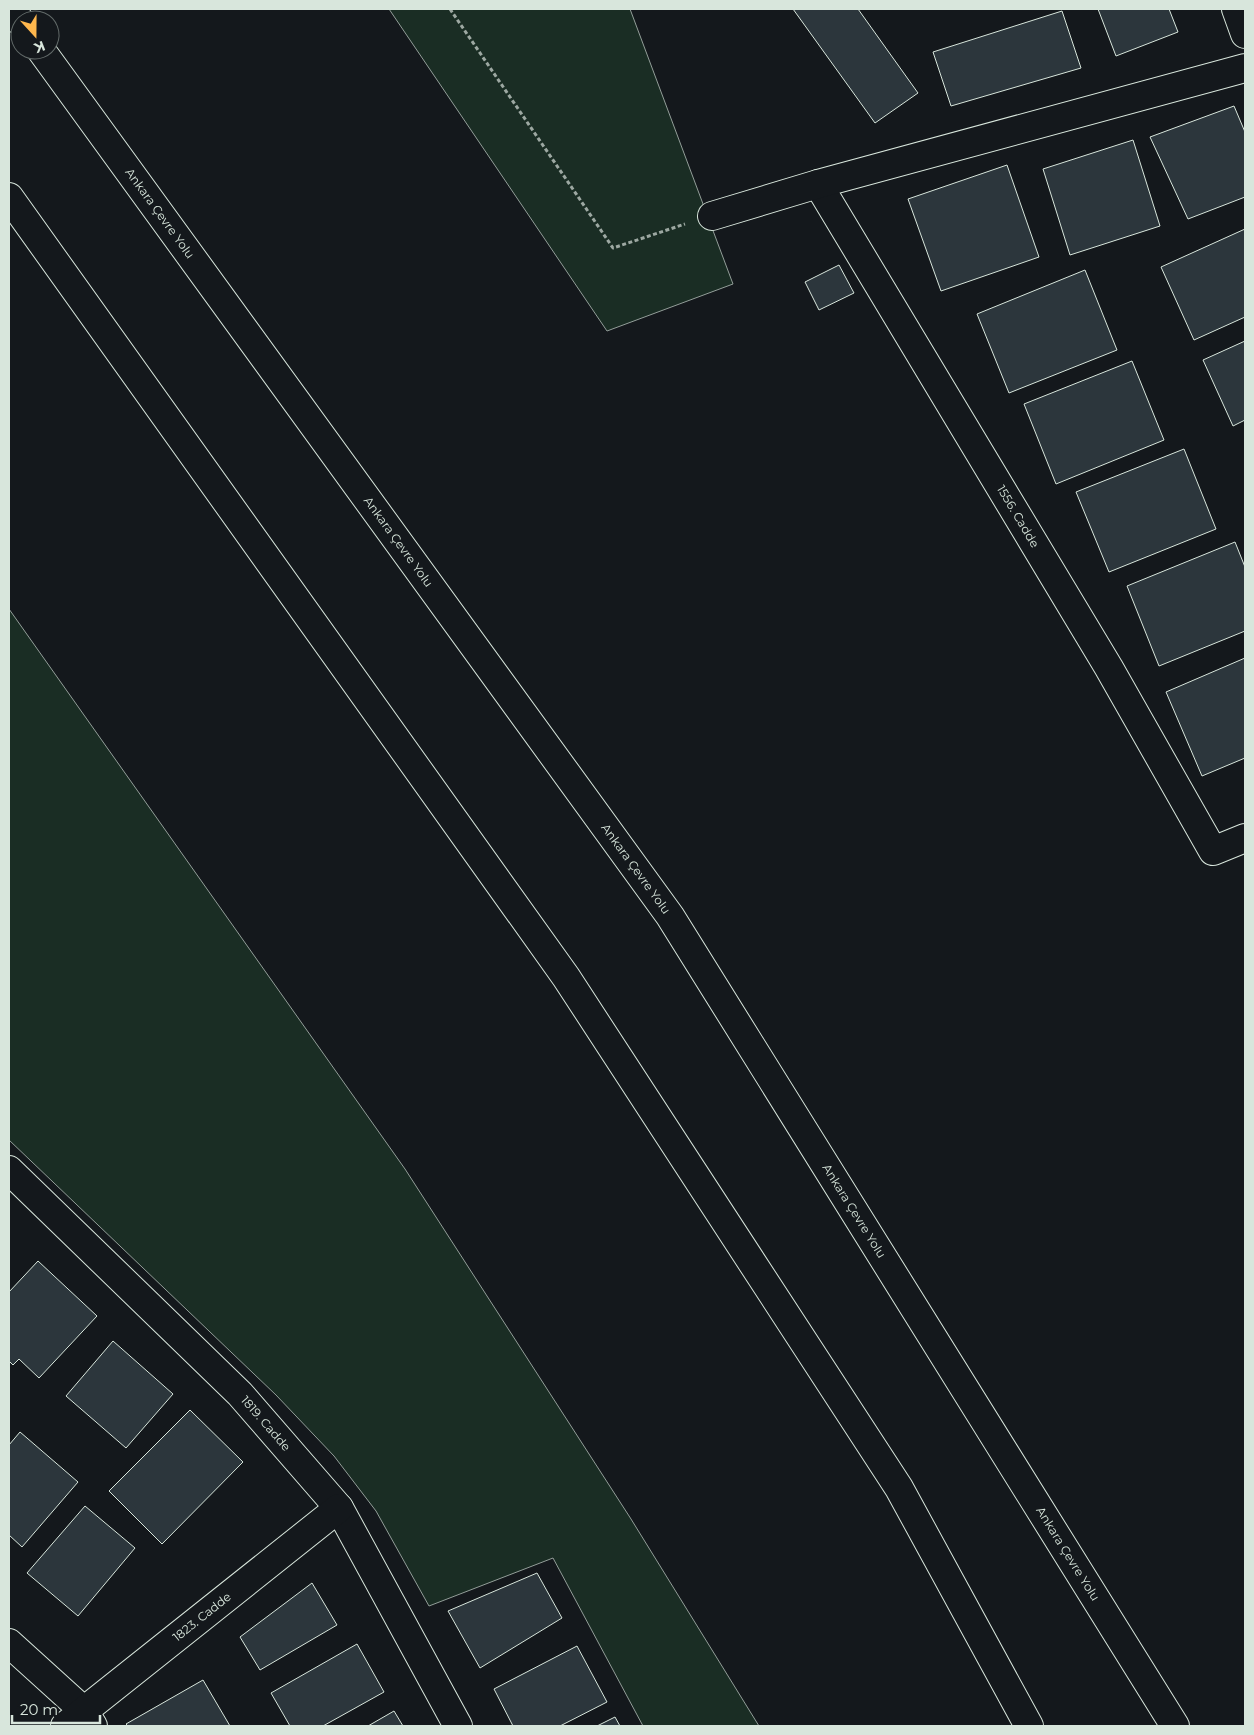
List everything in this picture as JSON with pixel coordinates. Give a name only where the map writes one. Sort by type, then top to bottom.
[{"type":"main road","points":[[1236,9],[1245,34]]},
{"type":"main road","name":"Ankara Çevre Yolu","points":[[48,60],[670,916],[1175,1726]]},
{"type":"main road","points":[[712,216],[818,184],[1245,68]]},
{"type":"main road","name":"1556. Cadde","points":[[818,184],[1109,668],[1213,851],[1245,838]]},
{"type":"main road","points":[[9,197],[566,977],[899,1488],[1029,1726]]},
{"type":"main road","name":"1819. Cadde","points":[[9,1170],[240,1394],[339,1508],[458,1726]]},
{"type":"main road","name":"1823. Cadde","points":[[81,1721],[339,1508]]},
{"type":"main road","points":[[9,1643],[81,1721]]},
{"type":"path","points":[[450,9],[613,248],[712,216]]},
{"type":"green space","points":[[389,9],[630,9],[733,284],[607,331]]},
{"type":"green space","points":[[9,609],[405,1169],[631,1519],[759,1726],[643,1726],[553,1558],[429,1606],[376,1511],[334,1456],[276,1395],[9,1140]]},
{"type":"building","points":[[793,9],[858,9],[918,93],[875,123]]},
{"type":"building","points":[[1098,9],[1169,9],[1178,32],[1116,56]]},
{"type":"building","points":[[1062,11],[1081,68],[951,106],[933,52]]},
{"type":"building","points":[[1234,106],[1245,132],[1245,197],[1188,219],[1150,137]]},
{"type":"building","points":[[1133,140],[1160,226],[1070,255],[1043,169]]},
{"type":"building","points":[[1007,165],[1039,257],[941,291],[908,199]]},
{"type":"building","points":[[1245,229],[1245,317],[1194,340],[1161,267]]},
{"type":"building","points":[[839,265],[854,293],[819,310],[805,282]]},
{"type":"building","points":[[1085,270],[1117,350],[1009,393],[977,314]]},
{"type":"building","points":[[1245,341],[1245,420],[1233,426],[1203,360]]},
{"type":"building","points":[[1132,361],[1164,440],[1056,484],[1024,404]]},
{"type":"building","points":[[1184,449],[1216,529],[1109,572],[1076,492]]},
{"type":"building","points":[[1235,542],[1245,567],[1245,631],[1159,666],[1127,586]]},
{"type":"building","points":[[1245,658],[1245,758],[1202,776],[1166,692]]},
{"type":"building","points":[[38,1261],[97,1316],[39,1378],[19,1359],[13,1365],[9,1361],[9,1292]]},
{"type":"building","points":[[113,1341],[173,1394],[126,1448],[66,1396]]},
{"type":"building","points":[[190,1410],[243,1462],[162,1544],[109,1491]]},
{"type":"building","points":[[20,1432],[78,1482],[22,1547],[9,1535],[9,1445]]},
{"type":"building","points":[[85,1506],[135,1548],[78,1616],[27,1573]]},
{"type":"building","points":[[537,1573],[562,1618],[480,1668],[448,1611]]},
{"type":"building","points":[[312,1583],[337,1625],[260,1670],[240,1637]]},
{"type":"building","points":[[357,1644],[384,1692],[323,1726],[290,1726],[271,1693]]},
{"type":"building","points":[[577,1646],[607,1702],[560,1726],[513,1726],[494,1689]]},
{"type":"building","points":[[203,1680],[230,1726],[128,1726],[126,1724]]},
{"type":"building","points":[[394,1711],[403,1726],[368,1726]]},
{"type":"building","points":[[615,1717],[620,1726],[597,1726]]}]
